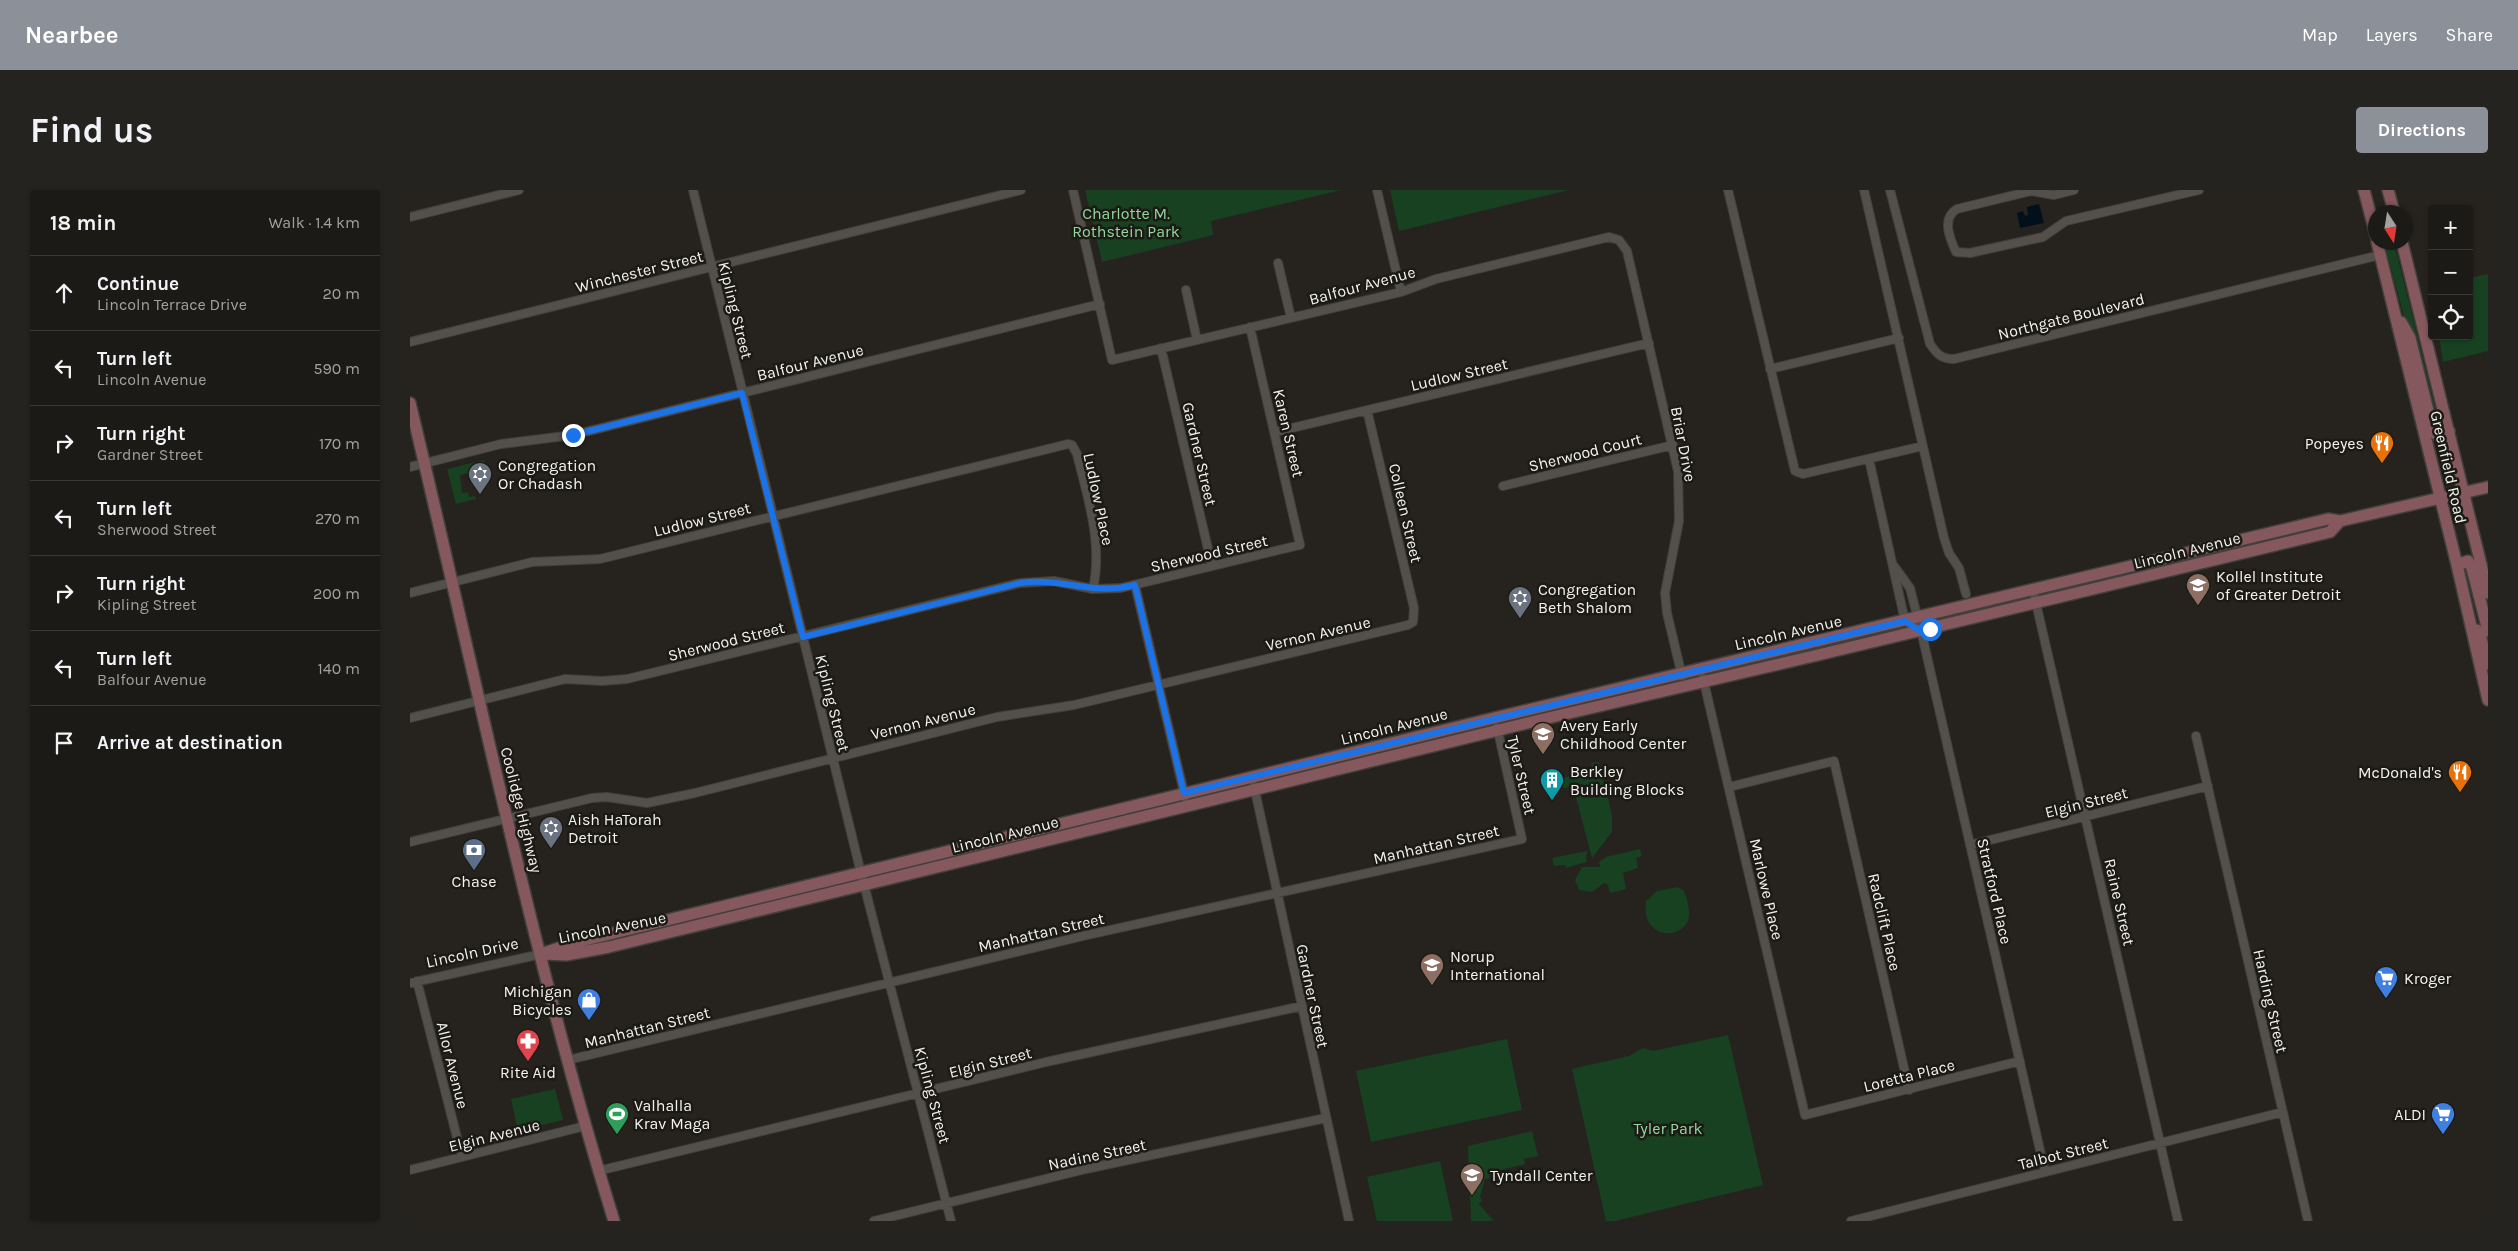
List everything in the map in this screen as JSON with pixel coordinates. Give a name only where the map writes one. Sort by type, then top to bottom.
[{"type":"street","points":[[410,217],[519,190]]},
{"type":"street","name":"Kipling Street","points":[[693,190],[864,886],[951,1221]]},
{"type":"street","name":"Winchester Street","points":[[410,342],[1021,190]]},
{"type":"street","points":[[1073,190],[1100,304]]},
{"type":"street","points":[[1377,190],[1400,292]]},
{"type":"street","points":[[1728,190],[1795,471],[1803,474],[1923,446]]},
{"type":"street","points":[[1864,190],[1944,538],[1948,552],[1959,568],[1966,594]]},
{"type":"street","name":"Northgate Boulevard","points":[[1890,190],[1927,335],[1937,354],[1945,359],[1954,359],[2380,255]]},
{"type":"street","points":[[2074,190],[2054,195],[2031,191],[1951,212],[1947,222],[1956,252],[1970,254],[2042,237],[2066,222],[2199,190]]},
{"type":"street","points":[[2364,190],[2368,205]]},
{"type":"street","points":[[2388,190],[2392,205]]},
{"type":"street","name":"Balfour Avenue","points":[[410,467],[501,444],[573,435],[1100,304],[1112,360],[1400,292],[1436,279],[1609,237],[1619,240]]},
{"type":"street","name":"Briar Drive","points":[[1619,240],[1627,251],[1678,471],[1679,522],[1666,585],[1665,604],[1684,686]]},
{"type":"street","name":"Greenfield Road","points":[[2379,250],[2441,498],[2488,700]]},
{"type":"street","name":"Greenfield Road","points":[[2404,250],[2488,593]]},
{"type":"street","points":[[1278,263],[1291,318]]},
{"type":"street","points":[[1186,290],[1198,340]]},
{"type":"street","points":[[2393,307],[2410,338],[2433,430],[2437,435],[2448,431]]},
{"type":"street","name":"Karen Street","points":[[1250,327],[1300,545]]},
{"type":"street","points":[[1770,369],[1899,338]]},
{"type":"street","name":"Ludlow Street","points":[[1275,432],[1649,343]]},
{"type":"street","name":"Gardner Street","points":[[1161,348],[1212,566]]},
{"type":"street","name":"Coolidge Highway","points":[[410,403],[540,954],[598,1171],[614,1221]]},
{"type":"street","name":"Colleen Street","points":[[1367,410],[1414,608],[1414,622]]},
{"type":"street","name":"Ludlow Street","points":[[410,593],[532,562],[600,558],[1062,444],[1072,446]]},
{"type":"street","name":"Sherwood Court","points":[[1503,486],[1673,445]]},
{"type":"street","name":"Ludlow Place","points":[[1072,446],[1077,454],[1096,538],[1098,558],[1093,589]]},
{"type":"street","points":[[1869,459],[1905,621],[1920,631]]},
{"type":"street","points":[[2441,498],[2488,486]]},
{"type":"street","name":"Lincoln Avenue","points":[[540,954],[574,943],[1681,673],[1905,621],[2321,520],[2340,521],[2441,498]]},
{"type":"street","name":"Lincoln Avenue","points":[[540,954],[566,955],[609,947],[864,886],[1497,730],[1920,631],[2330,532],[2340,521]]},
{"type":"street","name":"Sherwood Street","points":[[410,718],[565,679],[627,679],[1020,583],[1054,581],[1107,590],[1300,545]]},
{"type":"street","points":[[2457,566],[2468,561],[2472,568],[2488,631]]},
{"type":"street","name":"Stratford Place","points":[[1894,566],[1910,588],[2045,1172]]},
{"type":"street","points":[[1135,585],[1187,805]]},
{"type":"street","name":"Raine Street","points":[[2033,590],[2178,1221]]},
{"type":"street","name":"Vernon Avenue","points":[[410,842],[592,798],[607,797],[647,803],[997,717],[1074,705],[1400,628],[1414,622]]},
{"type":"street","points":[[2471,623],[2480,635],[2488,664]]},
{"type":"street","name":"Marlowe Place","points":[[1701,669],[1805,1115]]},
{"type":"street","points":[[1642,683],[1644,695]]},
{"type":"street","points":[[1623,687],[1626,699]]},
{"type":"street","points":[[1545,706],[1548,718]]},
{"type":"street","name":"Tyler Street","points":[[1494,718],[1522,839]]},
{"type":"street","name":"Harding Street","points":[[2196,736],[2308,1221]]},
{"type":"street","name":"Radclift Place","points":[[1728,786],[1834,762],[1909,1090]]},
{"type":"street","name":"Gardner Street","points":[[1252,777],[1349,1221]]},
{"type":"street","name":"Elgin Street","points":[[1970,845],[2208,786]]},
{"type":"street","name":"Manhattan Street","points":[[568,1060],[1083,936],[1522,839]]},
{"type":"street","name":"Lincoln Drive","points":[[413,982],[540,954]]},
{"type":"street","name":"Allor Avenue","points":[[413,982],[462,1157]]},
{"type":"street","name":"Elgin Street","points":[[598,1171],[918,1093],[1302,1006]]},
{"type":"street","name":"Loretta Place","points":[[1805,1115],[2020,1062]]},
{"type":"street","name":"Talbot Street","points":[[1851,1221],[2282,1112]]},
{"type":"street","name":"Nadine Street","points":[[874,1221],[1086,1170],[1326,1118]]},
{"type":"street","name":"Elgin Avenue","points":[[410,1170],[586,1126]]},
{"type":"green space","name":"Charlotte M. Rothstein Park","points":[[1085,190],[1341,190],[1211,221],[1213,235],[1102,262]]},
{"type":"green space","points":[[1390,190],[1569,190],[1399,231]]},
{"type":"green space","points":[[2386,250],[2395,250],[2397,255],[2440,427],[2435,428]]},
{"type":"green space","points":[[2488,274],[2488,351],[2443,362],[2440,340],[2473,340],[2473,277]]},
{"type":"green space","points":[[484,460],[486,469],[460,475],[462,493],[468,492],[469,497],[475,496],[476,499],[456,504],[447,469]]},
{"type":"green space","points":[[1599,762],[1612,815],[1612,832],[1592,858],[1573,786],[1563,788],[1560,779],[1592,769],[1591,763]]},
{"type":"green space","points":[[1640,849],[1642,856],[1636,858],[1638,868],[1623,873],[1626,889],[1610,893],[1608,885],[1604,883],[1592,892],[1579,890],[1575,880],[1582,867],[1600,867],[1599,862],[1606,857]]},
{"type":"green space","points":[[1587,851],[1586,862],[1566,868],[1565,865],[1554,866],[1552,858]]},
{"type":"green space","points":[[1678,887],[1684,891],[1687,901],[1688,921],[1683,928],[1675,932],[1666,933],[1658,931],[1651,925],[1646,915],[1646,901],[1657,891]]},
{"type":"green space","name":"Tyler Park","points":[[1728,1035],[1763,1185],[1615,1221],[1606,1221],[1572,1069],[1629,1056],[1643,1048],[1653,1051]]},
{"type":"green space","points":[[1507,1039],[1522,1110],[1371,1142],[1356,1071]]},
{"type":"green space","points":[[555,1089],[563,1120],[518,1131],[511,1099]]},
{"type":"green space","points":[[1532,1131],[1538,1156],[1524,1159],[1525,1164],[1489,1173],[1490,1178],[1485,1179],[1480,1197],[1482,1200],[1479,1204],[1494,1221],[1471,1221],[1468,1146]]},
{"type":"green space","points":[[1440,1161],[1453,1221],[1377,1221],[1367,1177]]},
{"type":"water","points":[[2039,204],[2044,223],[2020,228],[2017,213],[2023,211],[2025,216],[2028,215],[2027,207]]},
{"type":"place","name":"Popeyes","points":[[2382,464]]},
{"type":"place","name":"Congregation Or Chadash","points":[[480,495]]},
{"type":"place","name":"Kollel Institute of Greater Detroit","points":[[2198,606]]},
{"type":"place","name":"Congregation Beth Shalom","points":[[1520,619]]},
{"type":"place","name":"Avery Early Childhood Center","points":[[1543,755]]},
{"type":"place","name":"McDonald's","points":[[2460,793]]},
{"type":"place","name":"Berkley Building Blocks","points":[[1552,801]]},
{"type":"place","name":"Aish HaTorah Detroit","points":[[551,849]]},
{"type":"place","name":"Chase","points":[[474,871]]},
{"type":"place","name":"Norup International","points":[[1432,986]]},
{"type":"place","name":"Kroger","points":[[2386,999]]},
{"type":"place","name":"Michigan Bicycles","points":[[589,1021]]},
{"type":"place","name":"Rite Aid","points":[[528,1062]]},
{"type":"place","name":"Valhalla Krav Maga","points":[[617,1135]]},
{"type":"place","name":"ALDI","points":[[2443,1135]]},
{"type":"place","name":"Tyndall Center","points":[[1472,1196]]},
{"type":"route","points":[[573,435],[742,393],[803,637],[946,600],[1037,580],[1107,590],[1135,585],[1184,793],[1905,621],[1920,631],[1930,629]]}]
